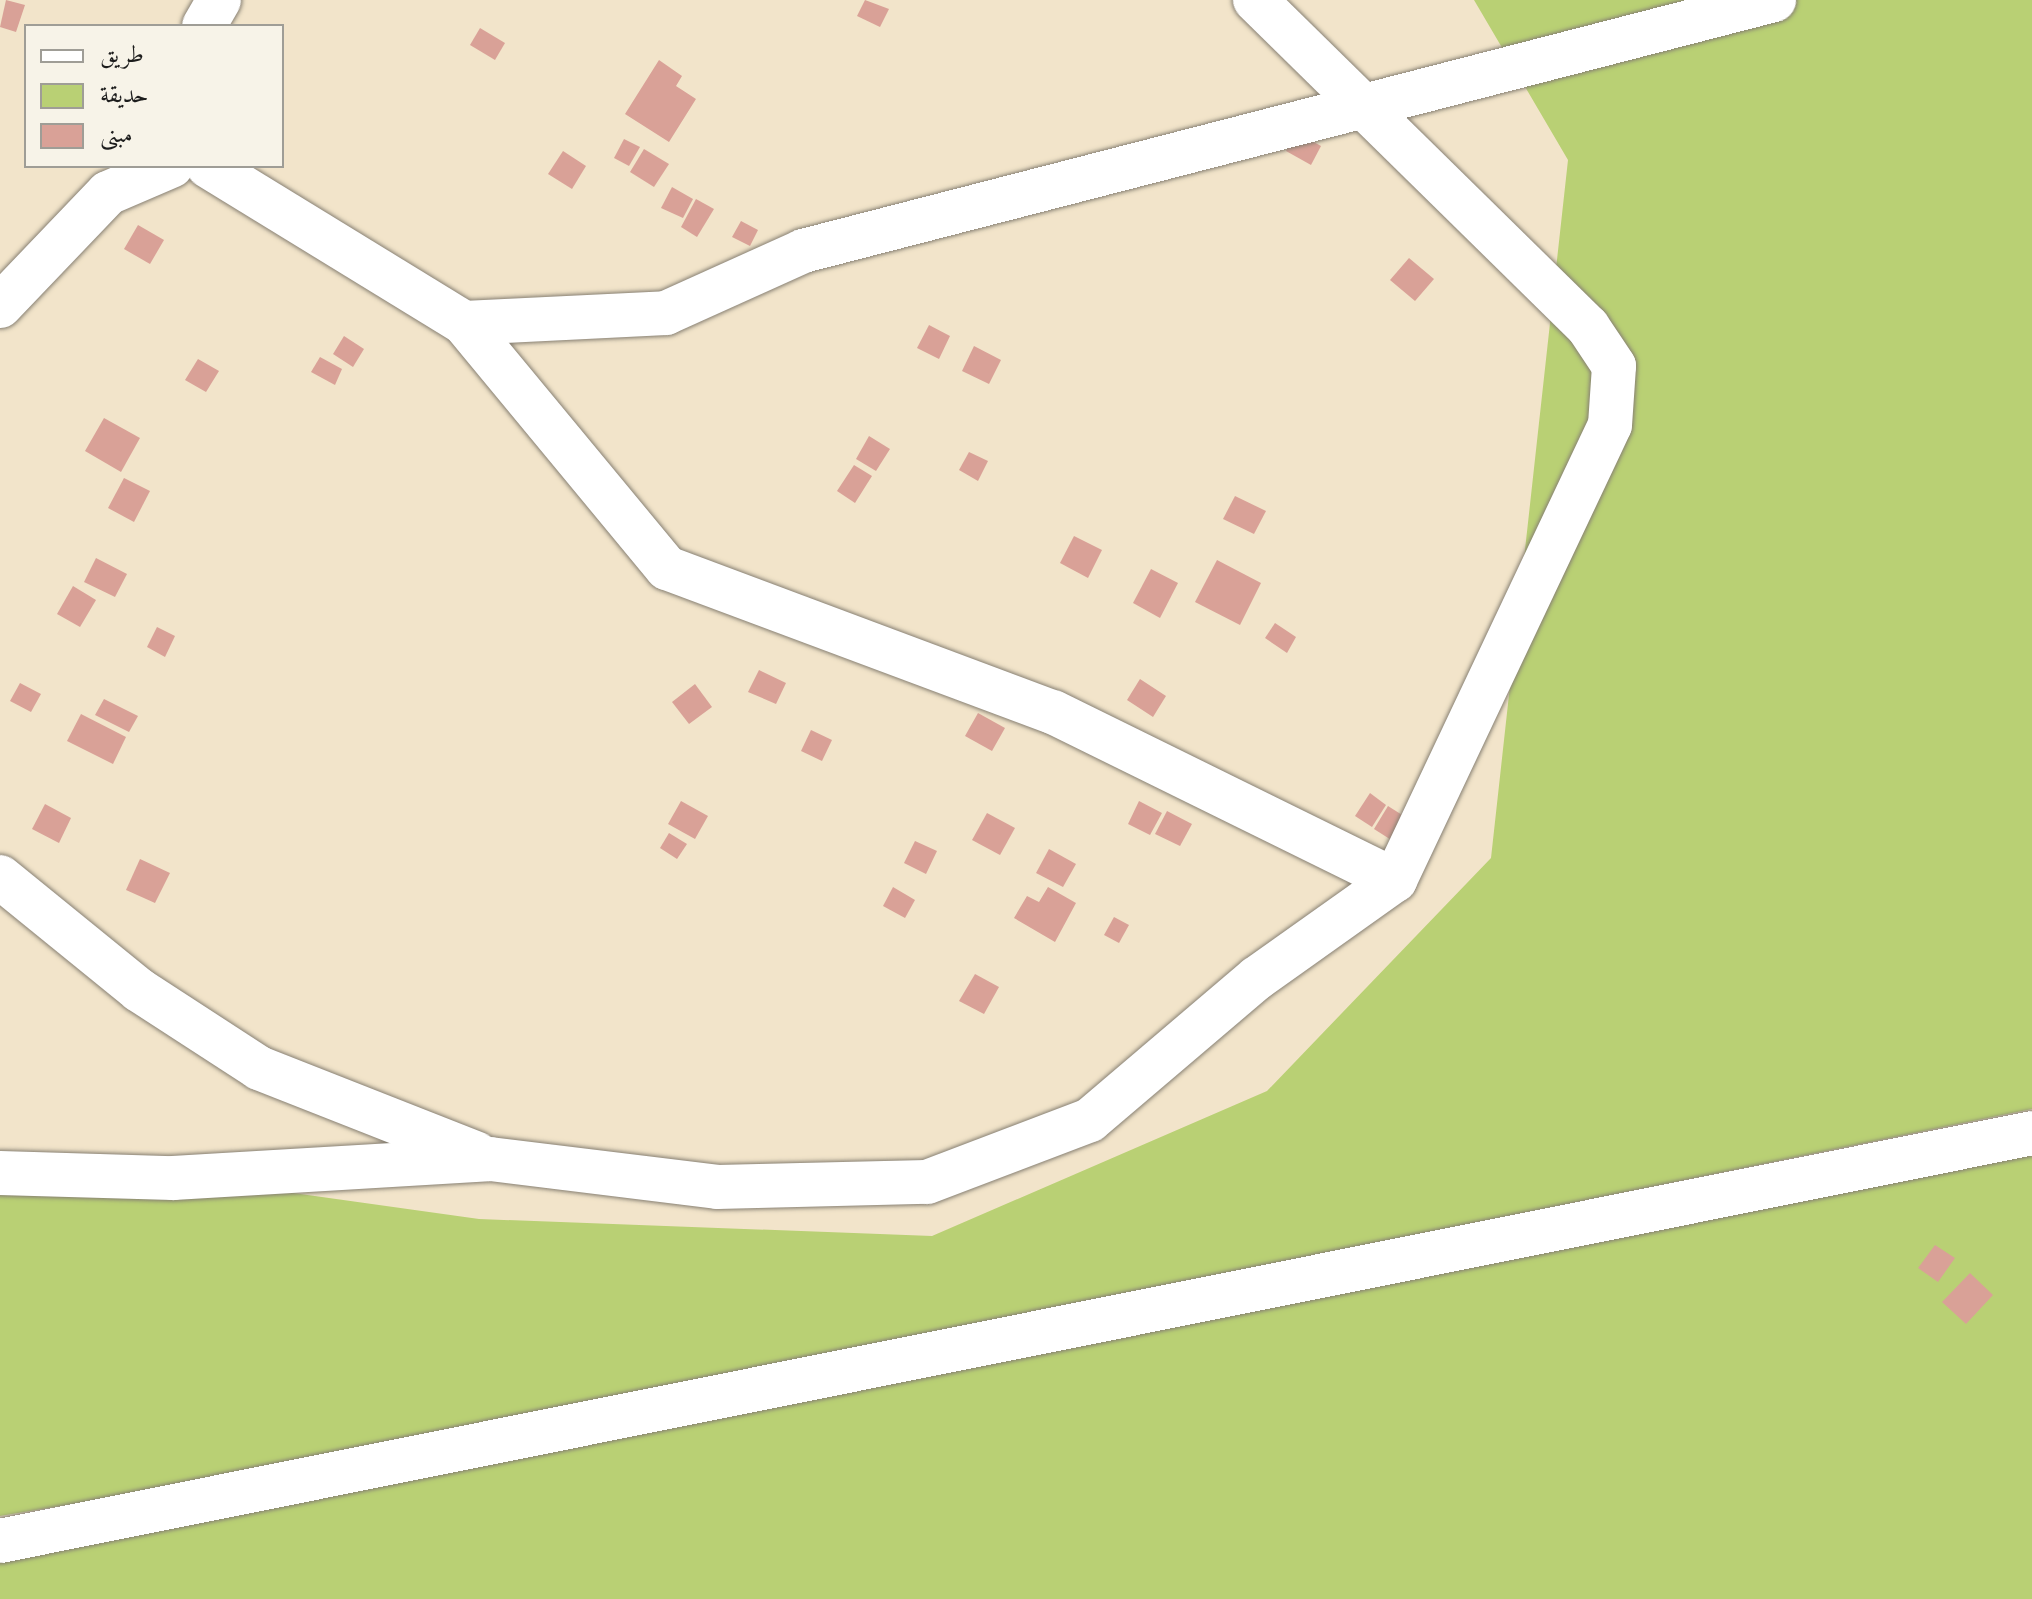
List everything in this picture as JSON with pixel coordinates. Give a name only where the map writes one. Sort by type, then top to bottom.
[{"type":"street","points":[[205,24],[219,0]]},
{"type":"street","points":[[0,1173],[173,1178],[490,1159],[717,1187],[927,1182],[1090,1120],[1257,978],[1395,880],[1610,425],[1614,366],[1588,327],[1255,0]]},
{"type":"street","points":[[464,323],[666,313],[803,251],[1774,0]]},
{"type":"street","points":[[0,306],[116,180],[163,168]]},
{"type":"street","points":[[211,168],[464,323],[667,568],[1053,712],[1395,880]]},
{"type":"street","points":[[0,877],[139,990],[259,1068],[490,1159]]},
{"type":"street","points":[[0,1541],[2032,1133]]},
{"type":"green space","points":[[1474,0],[2032,0],[2032,1109],[205,1482],[0,1516],[0,1152],[479,1219],[932,1236],[1267,1091],[1491,858],[1568,160]]},
{"type":"green space","points":[[2032,1155],[2032,1599],[0,1599],[0,1561]]},
{"type":"building","points":[[6,0],[25,5],[16,32],[0,27]]},
{"type":"building","points":[[865,0],[889,9],[880,27],[857,16]]},
{"type":"building","points":[[480,28],[505,43],[495,60],[470,45]]},
{"type":"building","points":[[659,60],[682,76],[676,86],[696,99],[669,142],[625,114]]},
{"type":"building","points":[[1296,132],[1321,146],[1311,165],[1286,151]]},
{"type":"building","points":[[624,139],[640,147],[629,166],[614,158]]},
{"type":"building","points":[[644,149],[669,164],[654,187],[630,172]]},
{"type":"building","points":[[563,151],[586,166],[572,189],[548,174]]},
{"type":"building","points":[[672,187],[693,199],[683,218],[661,208]]},
{"type":"building","points":[[696,199],[714,209],[697,237],[681,227]]},
{"type":"building","points":[[741,221],[758,230],[750,246],[732,237]]},
{"type":"building","points":[[138,225],[164,240],[150,264],[124,249]]},
{"type":"building","points":[[1409,258],[1434,279],[1415,301],[1390,280]]},
{"type":"building","points":[[929,325],[950,336],[939,359],[917,348]]},
{"type":"building","points":[[344,336],[364,349],[353,367],[333,354]]},
{"type":"building","points":[[974,346],[1001,360],[989,384],[962,371]]},
{"type":"building","points":[[320,357],[342,369],[335,385],[311,372]]},
{"type":"building","points":[[198,359],[219,371],[206,392],[185,380]]},
{"type":"building","points":[[104,418],[140,438],[121,472],[85,451]]},
{"type":"building","points":[[869,436],[890,449],[876,471],[856,459]]},
{"type":"building","points":[[969,452],[988,461],[978,481],[959,470]]},
{"type":"building","points":[[854,465],[872,476],[855,503],[837,491]]},
{"type":"building","points":[[124,478],[150,491],[134,522],[108,508]]},
{"type":"building","points":[[1235,496],[1266,511],[1254,534],[1223,519]]},
{"type":"building","points":[[1074,536],[1102,550],[1088,578],[1060,563]]},
{"type":"building","points":[[96,558],[127,574],[115,597],[84,582]]},
{"type":"building","points":[[1217,560],[1261,583],[1240,625],[1195,602]]},
{"type":"building","points":[[1151,569],[1178,583],[1160,618],[1133,603]]},
{"type":"building","points":[[73,586],[96,600],[80,627],[57,614]]},
{"type":"building","points":[[1275,623],[1296,637],[1287,653],[1265,638]]},
{"type":"building","points":[[157,627],[175,636],[165,657],[147,647]]},
{"type":"building","points":[[759,670],[786,683],[776,704],[748,692]]},
{"type":"building","points":[[1140,679],[1166,696],[1153,717],[1127,700]]},
{"type":"building","points":[[20,683],[41,694],[31,712],[10,701]]},
{"type":"building","points":[[695,684],[712,707],[689,724],[672,702]]},
{"type":"building","points":[[104,699],[138,716],[129,732],[95,715]]},
{"type":"building","points":[[978,713],[1005,728],[992,751],[965,736]]},
{"type":"building","points":[[81,714],[126,737],[113,764],[67,741]]},
{"type":"building","points":[[811,730],[832,740],[822,761],[801,751]]},
{"type":"building","points":[[1370,793],[1386,805],[1372,827],[1355,816]]},
{"type":"building","points":[[681,801],[708,816],[695,839],[668,824]]},
{"type":"building","points":[[1139,801],[1162,813],[1150,835],[1128,824]]},
{"type":"building","points":[[45,804],[71,818],[59,843],[32,829]]},
{"type":"building","points":[[1388,806],[1410,820],[1396,843],[1374,829]]},
{"type":"building","points":[[1167,811],[1192,824],[1180,846],[1155,834]]},
{"type":"building","points":[[987,813],[1015,828],[1000,855],[972,840]]},
{"type":"building","points":[[669,833],[687,844],[677,859],[660,848]]},
{"type":"building","points":[[915,841],[937,851],[926,874],[904,863]]},
{"type":"building","points":[[1049,849],[1076,864],[1063,887],[1036,873]]},
{"type":"building","points":[[140,859],[170,873],[155,903],[126,890]]},
{"type":"building","points":[[893,887],[915,900],[905,918],[883,906]]},
{"type":"building","points":[[1048,887],[1076,903],[1055,942],[1014,918],[1027,896],[1039,902]]},
{"type":"building","points":[[1114,917],[1129,925],[1119,943],[1104,935]]},
{"type":"building","points":[[975,974],[999,987],[984,1014],[959,1001]]},
{"type":"building","points":[[1935,1245],[1955,1258],[1938,1282],[1918,1268]]},
{"type":"building","points":[[1970,1273],[1993,1295],[1966,1324],[1942,1302]]}]
